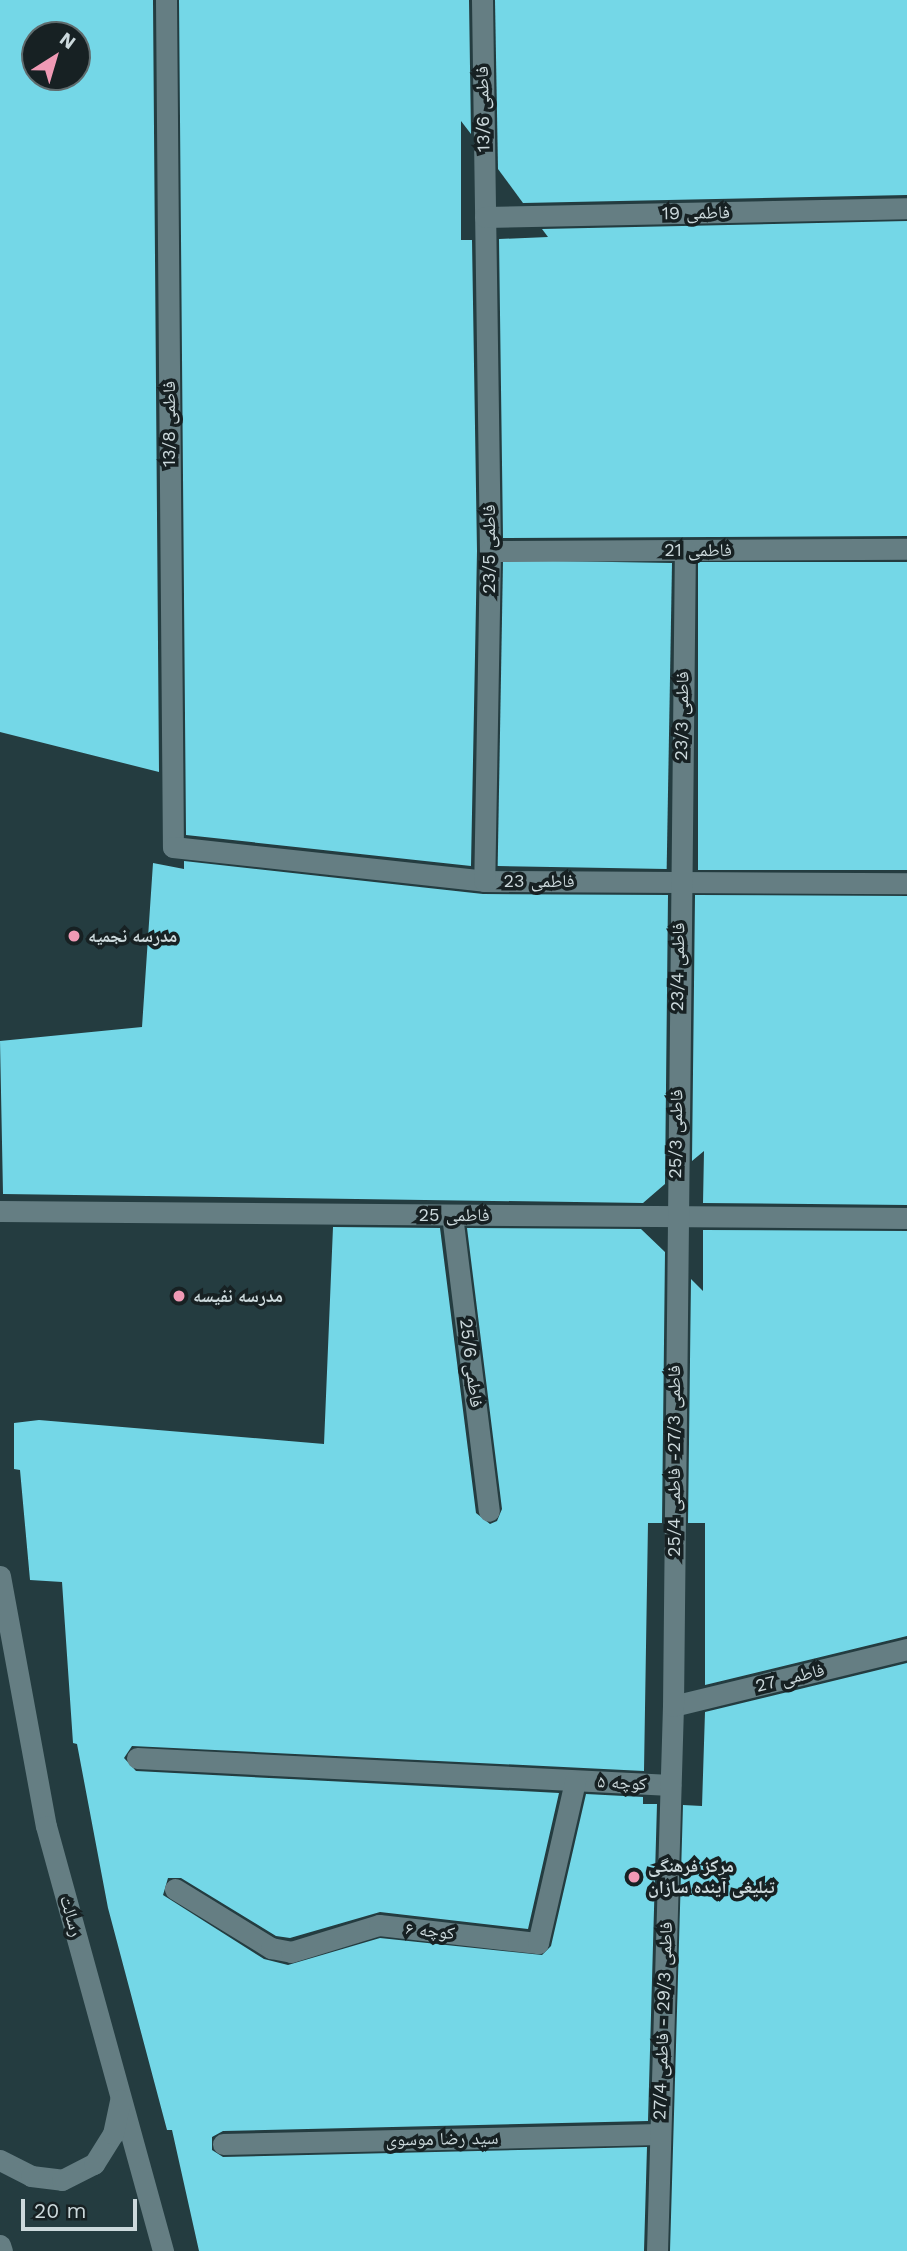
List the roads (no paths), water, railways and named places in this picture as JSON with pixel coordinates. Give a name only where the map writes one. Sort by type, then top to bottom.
[{"type":"street","name":"فاطمی 13/8","points":[[166,0],[173,847]]},
{"type":"street","name":"فاطمی 13/6","points":[[482,0],[485,217]]},
{"type":"street","name":"فاطمی 19","points":[[485,217],[907,208]]},
{"type":"street","name":"فاطمی 23/5","points":[[484,881],[490,551],[485,217]]},
{"type":"street","name":"فاطمی 23/3","points":[[678,882],[685,550]]},
{"type":"street","name":"فاطمی 21","points":[[490,551],[907,550]]},
{"type":"street","name":"فاطمی 23","points":[[173,847],[484,881],[907,883]]},
{"type":"street","name":"فاطمی 23/4","points":[[677,1052],[678,882]]},
{"type":"street","name":"فاطمی 25/3","points":[[675,1216],[677,1052]]},
{"type":"street","name":"فاطمی 25","points":[[0,1211],[907,1218]]},
{"type":"street","name":"فاطمی 25/6","points":[[452,1214],[489,1511]]},
{"type":"street","name":"فاطمی 27/3- فاطمی 25/4","points":[[673,1706],[675,1216]]},
{"type":"street","name":"رسالت","points":[[0,1576],[46,1826],[163,2251]]},
{"type":"street","name":"فاطمی 27","points":[[673,1706],[907,1649]]},
{"type":"street","name":"فاطمی 29/3 - فاطمی 27/4","points":[[657,2251],[673,1706]]},
{"type":"street","name":"کوچه ۵","points":[[137,1758],[670,1785]]},
{"type":"street","name":"کوچه ۶","points":[[175,1889],[271,1948],[291,1952],[379,1925],[538,1943],[575,1781]]},
{"type":"street","points":[[0,2160],[32,2176],[62,2180],[94,2164],[113,2134],[121,2095]]},
{"type":"street","name":"سید رضا موسوی","points":[[223,2144],[660,2134]]},
{"type":"street","points":[[0,2245],[2,2251]]},
{"type":"place","name":"مدرسه نجمیه","points":[[74,936]]},
{"type":"place","name":"مدرسه نفیسه","points":[[179,1296]]},
{"type":"place","name":"مرکز فرهنگی تبلیغی آینده سازان","points":[[634,1877]]}]
